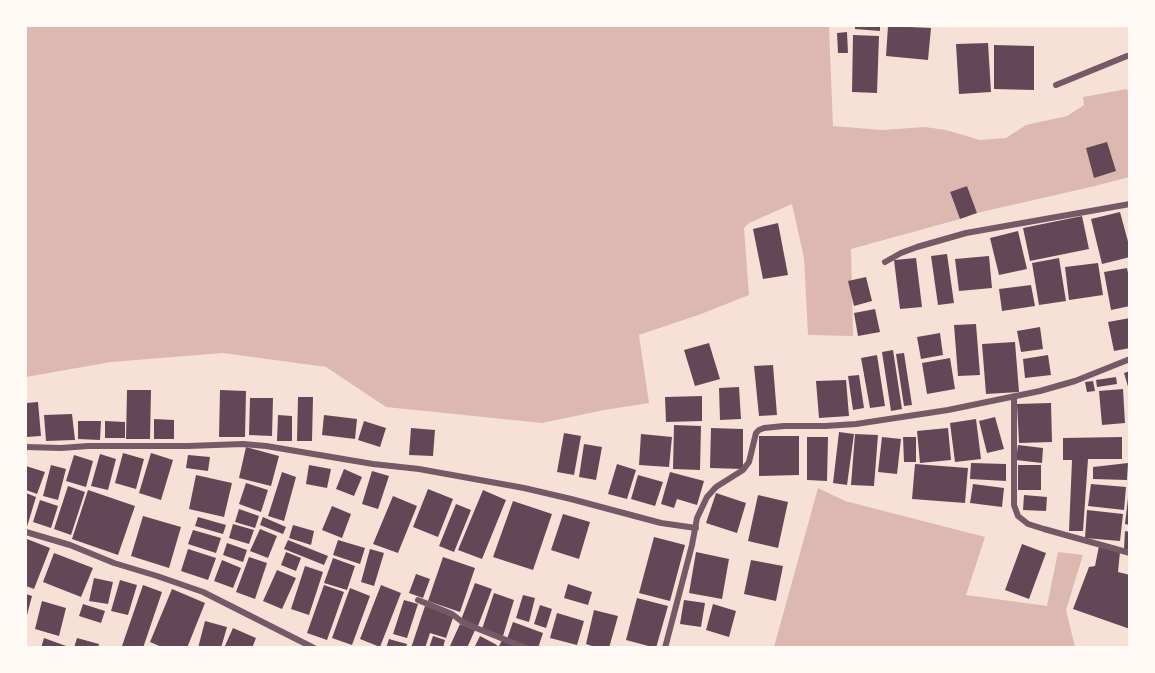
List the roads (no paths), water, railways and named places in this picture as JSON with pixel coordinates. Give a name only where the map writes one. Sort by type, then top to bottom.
[{"type":"street","points":[[1056,85],[1130,56]]},
{"type":"street","points":[[885,262],[917,247],[966,233],[1130,204]]},
{"type":"street","points":[[665,648],[698,519],[707,497],[716,487],[743,470],[749,462],[756,433],[759,430],[784,426],[856,424],[948,410],[1040,391],[1075,381],[1130,359]]},
{"type":"street","points":[[1014,397],[1014,505],[1018,516],[1028,524],[1130,552]]},
{"type":"street","points":[[29,447],[243,444],[419,469],[524,488],[650,520],[696,528]]},
{"type":"street","points":[[26,532],[70,545],[114,563],[202,592],[314,648]]},
{"type":"street","points":[[418,600],[452,614],[476,628],[526,648]]}]
